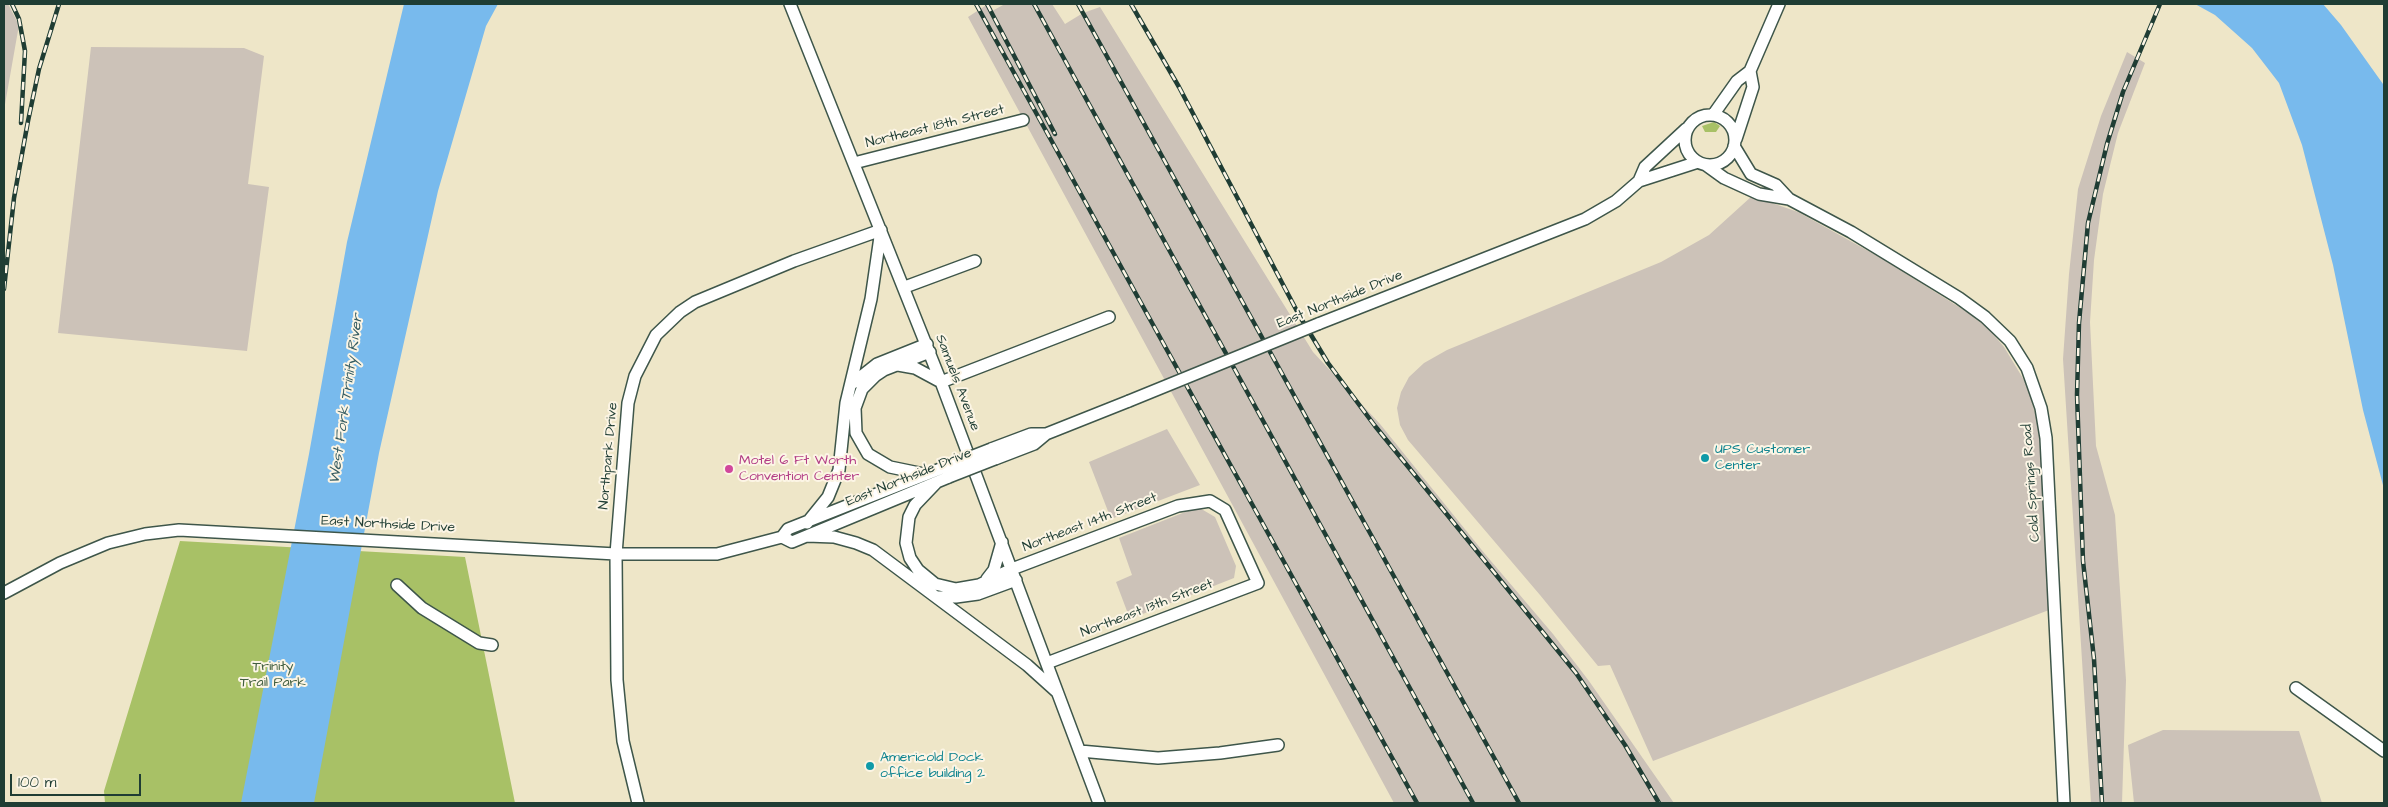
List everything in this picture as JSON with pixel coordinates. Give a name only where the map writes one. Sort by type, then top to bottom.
[{"type":"street","name":"Samuels Avenue","points":[[790,4],[942,382],[1099,803]]},
{"type":"street","points":[[1714,115],[1737,81],[1750,71],[1779,4]]},
{"type":"street","points":[[1735,144],[1731,125],[1725,119],[1714,115],[1701,115],[1694,120],[1686,129],[1684,142],[1686,150],[1702,164],[1722,162],[1729,156],[1735,144],[1753,87],[1750,71]]},
{"type":"street","name":"Northeast 18th Street","points":[[854,163],[1022,120]]},
{"type":"street","name":"East Northside Drive","points":[[1639,182],[1645,167],[1686,129]]},
{"type":"street","name":"Cold Springs Road","points":[[1735,144],[1751,174],[1776,185],[1789,198],[1851,232],[1985,317],[2010,341],[2027,368],[2041,408],[2046,438],[2064,803]]},
{"type":"street","name":"Cold Springs Road","points":[[1702,164],[1724,178],[1759,194],[1789,198]]},
{"type":"street","name":"East Northside Drive","points":[[4,593],[60,562],[108,543],[145,534],[179,530],[221,530],[616,554],[717,554],[782,537],[788,529],[926,474],[947,472],[993,454],[1034,444],[1046,434],[1584,219],[1616,201],[1639,182],[1702,164]]},
{"type":"street","points":[[807,523],[828,497],[835,483],[846,403],[853,383],[874,284],[881,230]]},
{"type":"street","name":"Northpark Drive","points":[[638,803],[623,741],[618,708],[616,554],[628,403],[635,376],[656,335],[680,312],[698,301],[778,267],[881,230]]},
{"type":"street","points":[[905,287],[975,261]]},
{"type":"street","points":[[898,365],[915,368],[942,382],[1108,317]]},
{"type":"street","points":[[853,383],[877,364],[928,348]]},
{"type":"street","points":[[926,474],[902,471],[874,460],[864,448],[856,433],[855,408],[862,389],[875,376],[928,348]]},
{"type":"street","name":"East Northside Drive","points":[[782,537],[792,542],[936,483],[947,472]]},
{"type":"street","points":[[936,483],[915,505],[906,524],[906,543],[910,558],[918,570],[927,579],[945,587],[969,588],[1014,574]]},
{"type":"street","name":"Northeast 14th Street","points":[[1014,574],[1178,506],[1196,501],[1210,501],[1225,510],[1258,583]]},
{"type":"street","points":[[807,536],[834,537],[873,550],[1027,665],[1058,693]]},
{"type":"street","points":[[984,582],[994,570],[1002,542]]},
{"type":"street","points":[[937,596],[956,597],[978,594],[1014,574]]},
{"type":"street","name":"Northeast 13th Street","points":[[1047,663],[1258,583]]},
{"type":"street","points":[[397,585],[422,608],[479,643],[492,645]]},
{"type":"street","points":[[2296,688],[2384,751]]},
{"type":"street","points":[[1080,751],[1158,758],[1220,753],[1278,745]]},
{"type":"shaded area","points":[[4,4],[8,4],[19,25],[4,110]]},
{"type":"shaded area","points":[[988,4],[992,11],[1005,4],[1052,4],[1065,24],[1083,13],[1100,7],[1313,352],[1380,424],[1485,554],[1553,634],[1589,681],[1674,803],[1394,803],[968,17]]},
{"type":"shaded area","points":[[91,47],[244,48],[264,56],[248,184],[269,187],[247,351],[58,333]]},
{"type":"shaded area","points":[[2127,52],[2145,63],[2118,133],[2103,194],[2094,260],[2090,322],[2096,446],[2115,515],[2126,680],[2122,803],[2091,803],[2063,359],[2078,189],[2101,116]]},
{"type":"shaded area","points":[[1752,196],[1798,212],[1881,258],[1967,312],[1989,329],[2004,347],[2027,385],[2039,427],[2049,610],[1653,761],[1610,665],[1598,666],[1408,440],[1400,425],[1397,408],[1401,392],[1409,377],[1424,363],[1447,350],[1661,262],[1709,235]]},
{"type":"shaded area","points":[[1167,429],[1200,485],[1111,519],[1089,462]]},
{"type":"shaded area","points":[[1198,507],[1215,517],[1236,566],[1234,578],[1130,619],[1116,582],[1132,575],[1119,538]]},
{"type":"shaded area","points":[[2163,730],[2299,731],[2322,803],[2134,803],[2128,745]]},
{"type":"green space","points":[[1714,122],[1720,126],[1716,132],[1705,132],[1702,126]]},
{"type":"green space","name":"Trinity Trail Park","points":[[180,541],[465,557],[515,803],[105,803],[104,791]]},
{"type":"water","name":"West Fork Trinity River","points":[[404,4],[498,4],[486,26],[438,191],[379,453],[314,803],[241,803],[309,454],[347,242]]},
{"type":"water","points":[[2195,4],[2323,4],[2341,25],[2383,84],[2384,489],[2363,410],[2333,265],[2302,145],[2279,83],[2252,48],[2215,15]]},
{"type":"railway","points":[[12,4],[19,19],[25,51],[21,123]]},
{"type":"railway","points":[[4,289],[14,198],[28,121],[39,69],[59,4]]},
{"type":"railway","points":[[976,4],[1417,803]]},
{"type":"railway","points":[[987,4],[1055,134]]},
{"type":"railway","points":[[1034,4],[1473,803]]},
{"type":"railway","points":[[1078,4],[1519,803]]},
{"type":"railway","points":[[1131,4],[1179,87],[1299,315],[1328,363],[1375,426],[1576,673],[1625,745],[1659,803]]},
{"type":"railway","points":[[2102,803],[2094,659],[2083,561],[2077,395],[2079,323],[2088,223],[2107,144],[2123,92],[2160,4]]},
{"type":"place","name":"UPS Customer Center","points":[[1705,458]]},
{"type":"place","name":"Motel 6 Ft Worth Convention Center","points":[[729,469]]},
{"type":"place","name":"Americold Dock office building 2","points":[[870,766]]}]
